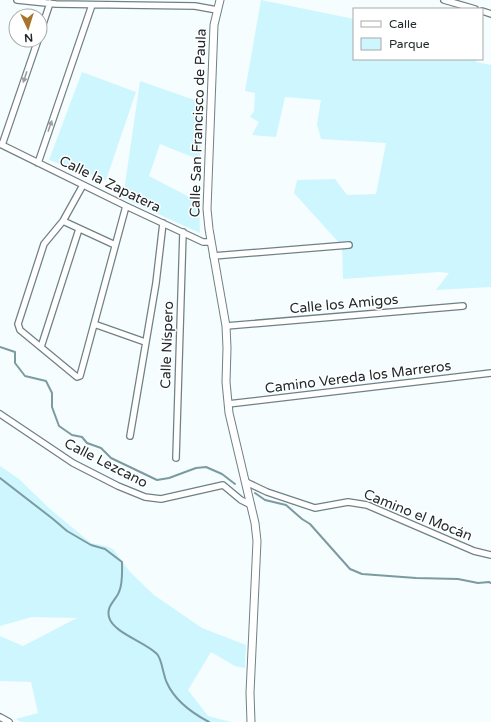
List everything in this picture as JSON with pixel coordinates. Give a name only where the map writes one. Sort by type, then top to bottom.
[{"type":"main road","name":"Calle San Francisco de Paula","points":[[220,0],[214,25],[207,208],[211,242],[226,326],[228,348],[226,382],[228,404],[257,535],[258,558],[250,694],[251,722]]},
{"type":"street","points":[[18,0],[50,4],[92,6],[195,6],[217,10]]},
{"type":"street","points":[[444,0],[472,8]]},
{"type":"street","points":[[48,10],[50,4]]},
{"type":"street","points":[[38,163],[92,6]]},
{"type":"street","points":[[1,145],[35,48]]},
{"type":"street","name":"Calle la Zapatera","points":[[1,145],[203,242],[211,242]]},
{"type":"street","points":[[83,185],[63,221],[44,244],[18,324],[19,328],[77,378],[80,376],[126,206]]},
{"type":"street","points":[[63,221],[116,245]]},
{"type":"street","points":[[130,436],[156,283],[163,223]]},
{"type":"street","points":[[41,347],[79,229]]},
{"type":"street","name":"Calle Níspero","points":[[176,458],[183,232]]},
{"type":"street","points":[[214,256],[349,245]]},
{"type":"street","name":"Calle los Amigos","points":[[226,326],[463,306]]},
{"type":"street","points":[[94,324],[145,342]]},
{"type":"street","name":"Camino Vereda los Marreros","points":[[228,404],[491,373]]},
{"type":"street","name":"Calle Lezcano","points":[[0,414],[73,463],[118,486],[145,497],[161,499],[223,485],[241,500],[251,505]]},
{"type":"street","name":"Camino el Mocán","points":[[246,482],[267,492],[315,508],[348,502],[367,505],[474,550],[491,555]]},
{"type":"street","points":[[0,717],[9,722]]},
{"type":"green space","points":[[261,0],[353,19],[353,60],[476,60],[476,62],[491,65],[491,287],[436,290],[449,273],[439,272],[343,279],[342,246],[294,193],[297,180],[335,179],[347,195],[376,194],[386,143],[321,139],[317,124],[321,100],[285,97],[276,137],[252,135],[259,122],[250,117],[254,111],[255,93],[245,91]]},
{"type":"green space","points":[[82,72],[136,92],[106,180],[49,160]]},
{"type":"green space","points":[[140,81],[203,103],[200,160],[160,144],[149,176],[199,202],[200,233],[123,198]]},
{"type":"green space","points":[[0,466],[19,479],[50,509],[91,543],[113,549],[130,572],[154,595],[202,628],[246,645],[245,668],[235,666],[211,652],[188,690],[208,716],[231,722],[21,722],[16,719],[38,713],[31,682],[0,681],[0,636],[23,646],[77,618],[32,617],[0,626]]},
{"type":"waterway","points":[[0,347],[15,352],[15,363],[25,376],[46,381],[52,393],[52,407],[59,426],[72,435],[82,437],[87,443],[101,448],[111,458],[157,480],[169,478],[196,468],[206,467],[222,474],[235,484]]},
{"type":"waterway","points":[[0,478],[67,531],[91,545],[105,549],[122,562],[120,589],[108,613],[112,623],[123,633],[145,645],[159,656],[167,683],[179,701],[196,715],[209,722]]},
{"type":"waterway","points":[[255,493],[265,500],[286,505],[310,524],[350,569],[362,574],[458,579],[478,583],[491,583]]}]
